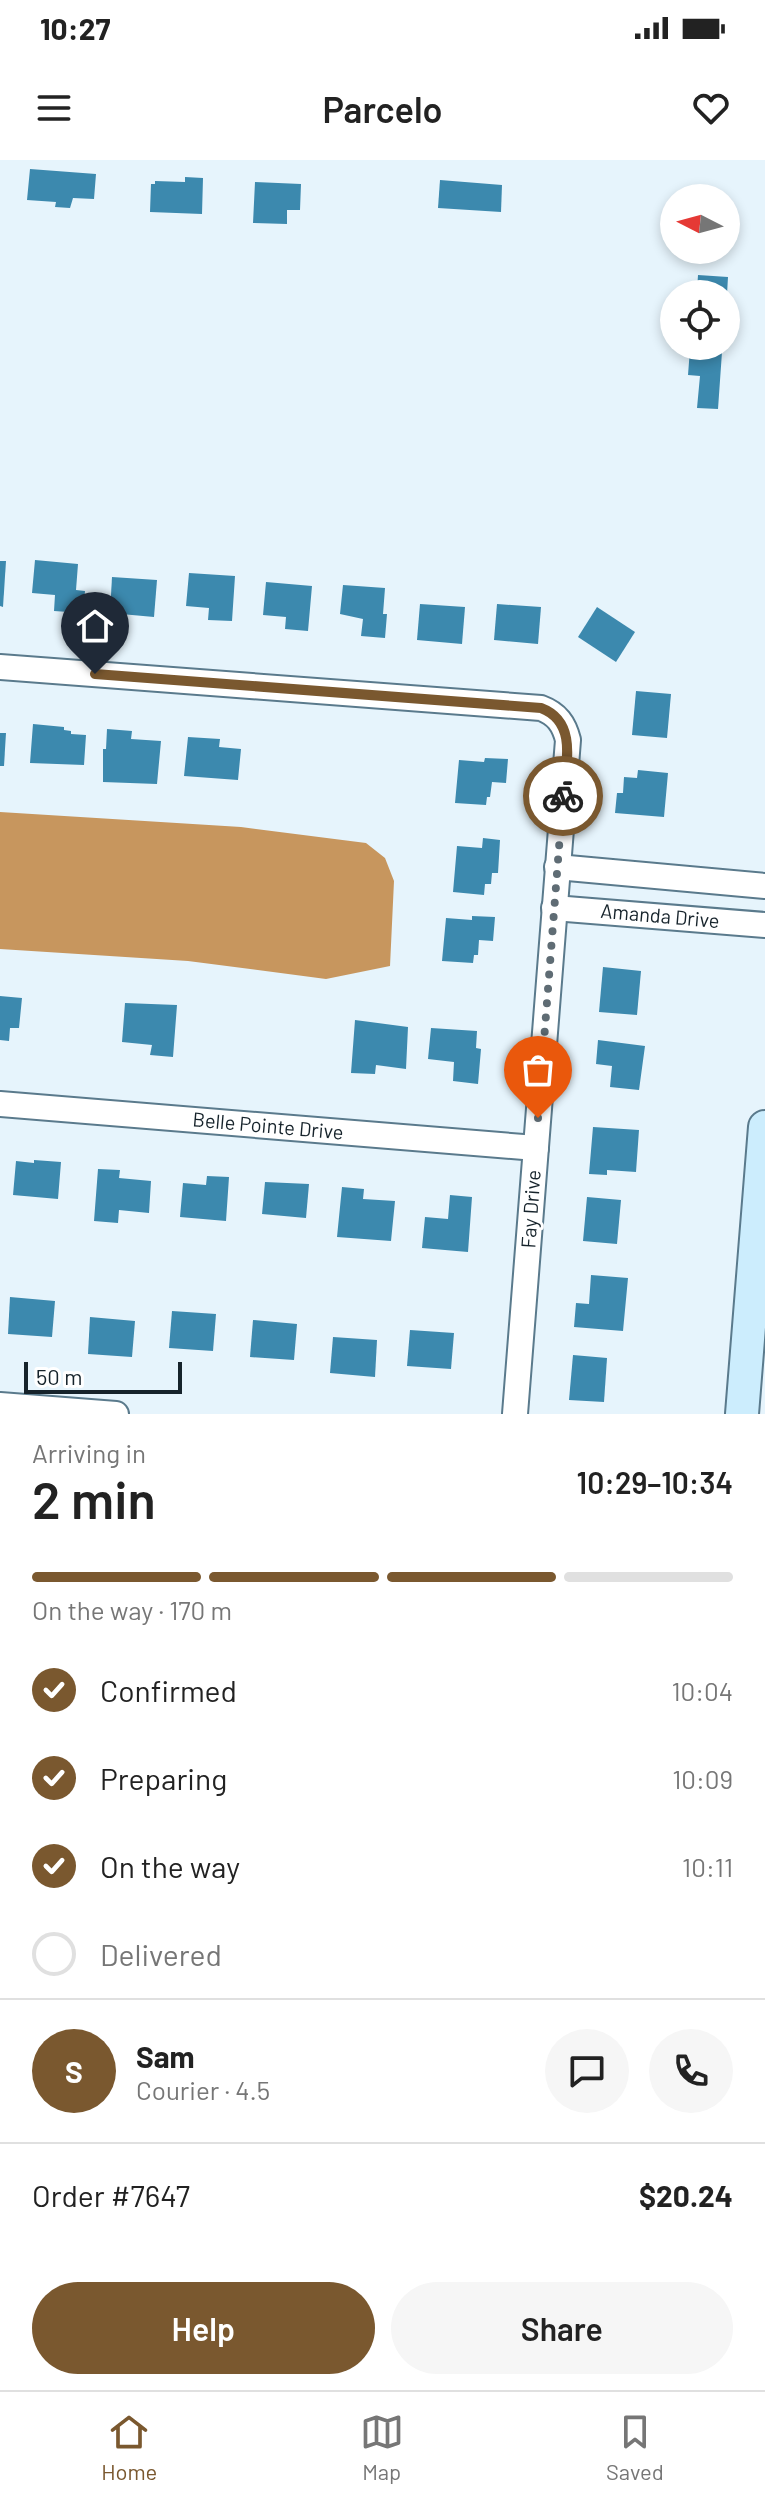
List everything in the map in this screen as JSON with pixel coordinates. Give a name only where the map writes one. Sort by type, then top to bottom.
[{"type":"main road","points":[[742,1414],[757,1330],[765,1127]]},
{"type":"street","name":"Fay Drive","points":[[0,667],[541,708],[559,719],[568,740],[515,1414]]},
{"type":"street","name":"Amanda Drive","points":[[557,867],[765,886]]},
{"type":"street","name":"Amanda Drive","points":[[554,908],[765,925]]},
{"type":"street","name":"Belle Pointe Drive","points":[[0,1104],[536,1148]]},
{"type":"street","points":[[0,1405],[116,1414]]},
{"type":"shaded area","points":[[0,812],[241,827],[366,843],[385,858],[394,881],[390,966],[326,979],[188,961],[0,949]]},
{"type":"building","points":[[30,169],[96,174],[94,199],[73,198],[70,208],[55,207],[56,202],[27,200]]},
{"type":"building","points":[[185,177],[203,178],[202,214],[150,212],[151,184],[155,181],[185,182]]},
{"type":"building","points":[[440,180],[502,185],[501,212],[438,208]]},
{"type":"building","points":[[255,182],[301,184],[300,210],[287,210],[287,224],[253,223]]},
{"type":"building","points":[[698,275],[728,277],[728,280],[698,280]]},
{"type":"building","points":[[689,360],[721,360],[718,409],[697,408],[700,376],[688,375]]},
{"type":"building","points":[[35,560],[78,564],[76,590],[85,591],[83,613],[54,611],[55,595],[32,593]]},
{"type":"building","points":[[0,561],[6,561],[3,607],[0,606]]},
{"type":"building","points":[[189,573],[235,576],[232,621],[208,620],[209,608],[186,606]]},
{"type":"building","points":[[112,577],[157,580],[154,617],[110,613]]},
{"type":"building","points":[[266,582],[312,586],[308,631],[285,629],[286,617],[263,615]]},
{"type":"building","points":[[343,585],[385,588],[385,638],[361,636],[363,619],[340,614]]},
{"type":"building","points":[[420,604],[465,607],[462,644],[417,640]]},
{"type":"building","points":[[497,604],[541,607],[538,644],[494,640]]},
{"type":"building","points":[[597,607],[635,632],[616,662],[578,637]]},
{"type":"building","points":[[636,691],[671,694],[667,738],[632,735]]},
{"type":"building","points":[[33,724],[64,727],[71,734],[86,735],[84,765],[30,763]]},
{"type":"building","points":[[107,729],[132,731],[131,739],[161,741],[157,784],[103,782],[103,749],[106,749]]},
{"type":"building","points":[[0,733],[6,733],[4,766],[0,766]]},
{"type":"building","points":[[188,737],[220,739],[219,747],[241,749],[238,780],[184,776]]},
{"type":"building","points":[[485,758],[508,759],[506,783],[492,782],[486,805],[455,803],[459,760],[484,762]]},
{"type":"building","points":[[638,770],[668,773],[664,817],[615,813],[617,793],[623,793],[624,777],[637,778]]},
{"type":"building","points":[[483,838],[500,840],[498,873],[492,873],[491,884],[485,884],[484,895],[453,892],[457,846],[482,848]]},
{"type":"building","points":[[472,916],[495,917],[493,941],[479,940],[478,955],[474,955],[473,963],[442,961],[446,918],[472,920]]},
{"type":"building","points":[[603,967],[641,971],[637,1015],[599,1012]]},
{"type":"building","points":[[0,996],[22,998],[19,1028],[10,1028],[9,1041],[0,1040]]},
{"type":"building","points":[[125,1003],[177,1005],[173,1057],[150,1055],[152,1045],[122,1042]]},
{"type":"building","points":[[355,1020],[408,1027],[406,1069],[376,1065],[375,1074],[351,1073]]},
{"type":"building","points":[[431,1028],[477,1031],[476,1048],[481,1049],[478,1084],[453,1081],[454,1062],[428,1059]]},
{"type":"building","points":[[598,1040],[645,1046],[639,1090],[610,1087],[612,1066],[596,1064]]},
{"type":"building","points":[[593,1127],[639,1130],[636,1172],[607,1170],[607,1175],[589,1174]]},
{"type":"building","points":[[34,1160],[61,1162],[58,1199],[13,1195],[16,1161],[34,1163]]},
{"type":"building","points":[[98,1169],[120,1170],[119,1178],[151,1181],[149,1213],[119,1210],[118,1223],[94,1221]]},
{"type":"building","points":[[207,1176],[229,1177],[226,1221],[180,1217],[183,1183],[206,1185]]},
{"type":"building","points":[[265,1182],[309,1184],[306,1218],[262,1214]]},
{"type":"building","points":[[342,1187],[364,1189],[363,1199],[395,1201],[391,1241],[337,1237]]},
{"type":"building","points":[[450,1195],[472,1197],[468,1252],[422,1248],[425,1217],[448,1219]]},
{"type":"building","points":[[587,1197],[621,1200],[617,1244],[583,1241]]},
{"type":"building","points":[[591,1275],[628,1278],[623,1331],[574,1327],[576,1303],[589,1304]]},
{"type":"building","points":[[10,1297],[55,1301],[52,1337],[8,1334]]},
{"type":"building","points":[[172,1311],[216,1314],[213,1351],[169,1348]]},
{"type":"building","points":[[90,1317],[135,1321],[132,1357],[88,1354]]},
{"type":"building","points":[[253,1320],[297,1324],[294,1360],[250,1357]]},
{"type":"building","points":[[410,1330],[454,1333],[451,1369],[407,1366]]},
{"type":"building","points":[[333,1337],[377,1340],[375,1377],[330,1373]]},
{"type":"building","points":[[573,1355],[607,1358],[604,1402],[569,1400]]},
{"type":"way so far","points":[[538,1118],[563,796]]},
{"type":"route","points":[[95,674],[541,708],[559,719],[568,740],[563,796]]}]
